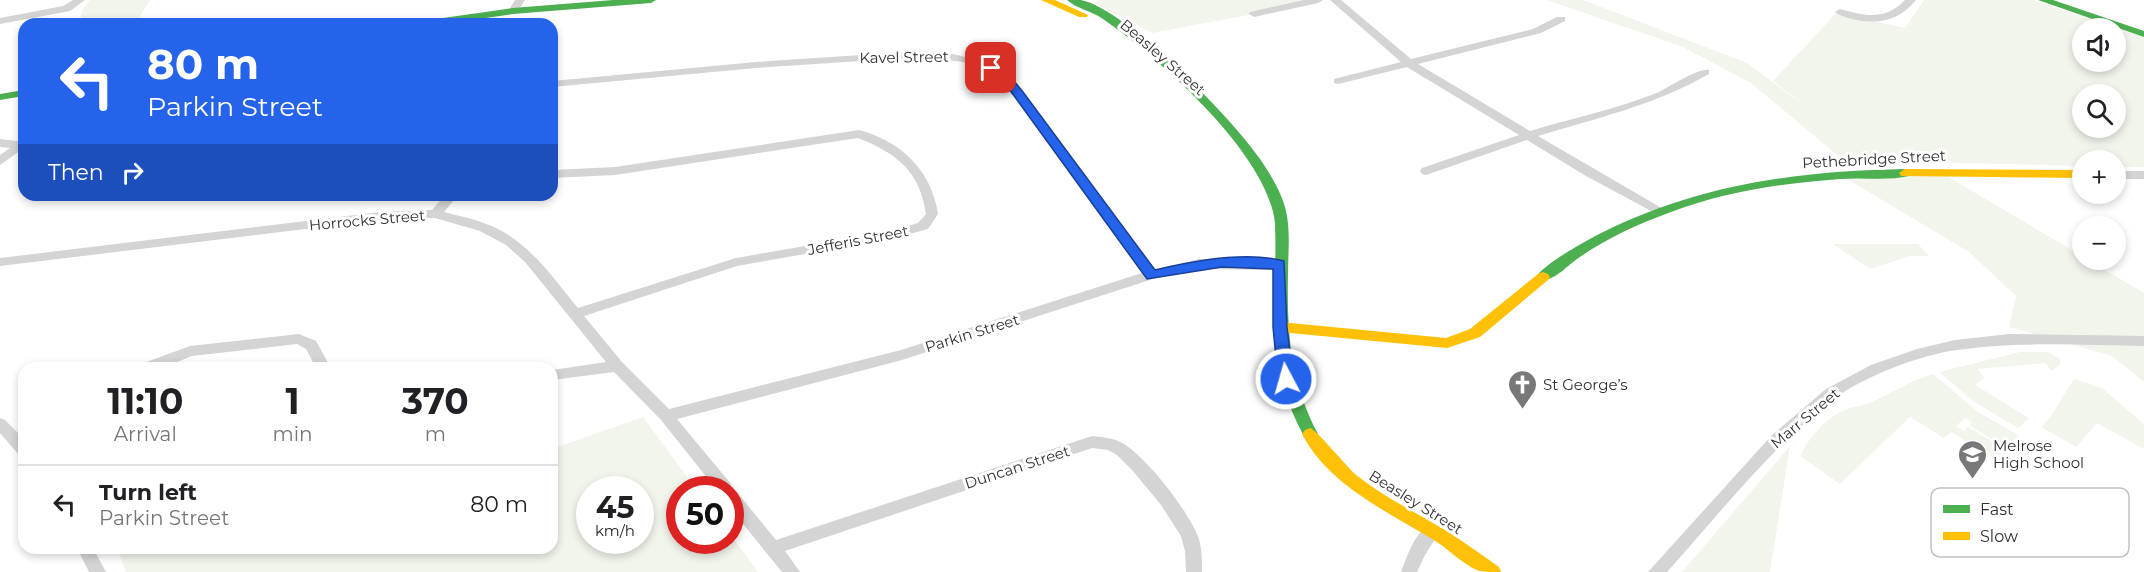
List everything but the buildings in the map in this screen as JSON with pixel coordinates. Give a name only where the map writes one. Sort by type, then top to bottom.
[{"type":"main road","points":[[454,18],[517,6],[651,0]]},
{"type":"main road","name":"Beasley Street","points":[[1046,0],[1101,26],[1209,120],[1224,126]]},
{"type":"main road","name":"Beasley Street","points":[[1072,0],[1102,14],[1125,29],[1217,114],[1224,126],[1257,162],[1271,182],[1279,208],[1280,327],[1286,379],[1296,412],[1316,444],[1355,483],[1383,504],[1432,531],[1493,572]]},
{"type":"main road","points":[[2043,0],[2144,34]]},
{"type":"main road","points":[[0,91],[18,88]]},
{"type":"main road","points":[[0,97],[18,94]]},
{"type":"main road","name":"Pethebridge Street","points":[[1280,327],[1447,343],[1475,333],[1567,258],[1611,231],[1659,210],[1767,183],[1828,175],[1894,173],[2072,174]]},
{"type":"street","points":[[18,18],[66,9],[80,0]]},
{"type":"street","points":[[1254,14],[1318,0]]},
{"type":"street","points":[[1335,0],[1407,62],[1590,173],[1659,210]]},
{"type":"street","points":[[1840,12],[1864,18],[1884,18],[1898,14],[1911,0]]},
{"type":"street","points":[[0,21],[18,18]]},
{"type":"street","points":[[1338,81],[1537,31],[1562,19]]},
{"type":"street","name":"Kavel Street","points":[[558,83],[756,65],[922,54],[971,60],[1006,78],[1151,275]]},
{"type":"street","points":[[1426,171],[1458,163],[1529,135],[1637,106],[1663,96],[1705,72]]},
{"type":"street","name":"Jefferis Street","points":[[558,174],[615,171],[859,134],[874,140],[911,164],[920,173],[932,204],[932,214],[923,226],[891,235],[736,262],[576,314]]},
{"type":"street","points":[[0,143],[18,143]]},
{"type":"street","points":[[0,161],[18,146]]},
{"type":"street","points":[[2126,175],[2144,175]]},
{"type":"street","points":[[435,214],[447,201]]},
{"type":"street","name":"Horrocks Street","points":[[0,262],[380,216],[435,214],[485,228],[511,242],[530,260],[617,366],[666,416],[714,476]]},
{"type":"street","name":"Parkin Street","points":[[666,416],[902,355],[1151,275],[1199,264],[1222,262],[1279,265]]},
{"type":"street","points":[[162,362],[190,351],[299,339],[311,345],[321,362]]},
{"type":"street","name":"Marr Street","points":[[1656,572],[1777,439],[1831,393],[1876,369],[1917,354],[1954,345],[2009,339],[2144,341]]},
{"type":"street","points":[[558,374],[617,366]]},
{"type":"street","points":[[0,424],[18,439]]},
{"type":"street","name":"Duncan Street","points":[[773,548],[1085,444],[1100,442],[1122,450],[1169,504],[1187,531],[1194,551],[1194,572]]},
{"type":"street","points":[[744,512],[792,572]]},
{"type":"street","points":[[1409,572],[1418,551],[1432,531]]},
{"type":"street","points":[[88,554],[98,572]]},
{"type":"shaded area","points":[[90,0],[150,0],[139,18],[81,18],[83,9]]},
{"type":"shaded area","points":[[1099,0],[1307,0],[1254,14],[1152,33],[1094,3]]},
{"type":"shaded area","points":[[1547,0],[1583,0],[1747,63],[1817,115],[1773,81],[1836,13],[1905,28],[1924,0],[2033,0],[2087,18],[2072,18],[2072,72],[2126,72],[2126,31],[2144,37],[2144,167],[2126,167],[2126,150],[2072,150],[2072,166],[1880,161],[1849,165],[1751,83],[1683,47]]},
{"type":"shaded area","points":[[1945,175],[2072,250],[2072,270],[2105,270],[2144,293],[2144,382],[2112,356],[2009,327],[2016,296],[1969,252],[1847,179]]},
{"type":"shaded area","points":[[1833,244],[1918,244],[1929,256],[1910,256],[1870,269]]},
{"type":"shaded area","points":[[2020,352],[2048,352],[2060,359],[2060,365],[2052,371],[2045,363],[1978,369],[1984,378],[1975,385],[2029,418],[2018,428],[1973,401],[1939,372]]},
{"type":"shaded area","points":[[1933,374],[1978,412],[2018,435],[2007,448],[1970,426],[1972,422],[1965,418],[1956,426],[1964,431],[1968,427],[2005,449],[1997,460],[1951,432],[1944,438],[1910,417],[1840,484],[1800,456],[1814,434],[1842,411],[1867,404]]},
{"type":"shaded area","points":[[2074,379],[2102,388],[2144,424],[2144,449],[2097,423],[2076,447],[2041,427],[2051,416]]},
{"type":"shaded area","points":[[643,417],[686,476],[666,476],[666,554],[744,553],[758,572],[126,572],[119,554],[558,554],[558,447]]},
{"type":"shaded area","points":[[1790,446],[1770,572],[1682,572]]},
{"type":"traffic: fast","points":[[464,18],[513,11],[651,0]]},
{"type":"traffic: fast","points":[[1072,0],[1105,15],[1126,30],[1178,76],[1232,132],[1271,186],[1279,208],[1281,223],[1281,332],[1286,374],[1292,395],[1310,434]]},
{"type":"traffic: fast","points":[[2043,0],[2144,34]]},
{"type":"traffic: fast","points":[[0,97],[18,94]]},
{"type":"traffic: fast","points":[[1543,277],[1582,249],[1624,226],[1668,208],[1714,194],[1809,177],[1905,173]]},
{"type":"traffic: slow","points":[[1046,0],[1083,15]]},
{"type":"traffic: slow","points":[[1905,173],[2072,174]]},
{"type":"traffic: slow","points":[[1280,327],[1447,343],[1475,333],[1543,277]]},
{"type":"traffic: slow","points":[[1310,434],[1322,451],[1349,478],[1381,501],[1448,540],[1493,572]]},
{"type":"place","name":"St George’s","points":[[1522,410]]},
{"type":"place","name":"Melrose High School","points":[[1972,480]]},
{"type":"route","points":[[991,68],[1006,78],[1019,94],[1151,275],[1199,264],[1222,262],[1279,265],[1280,327],[1286,379]]}]
